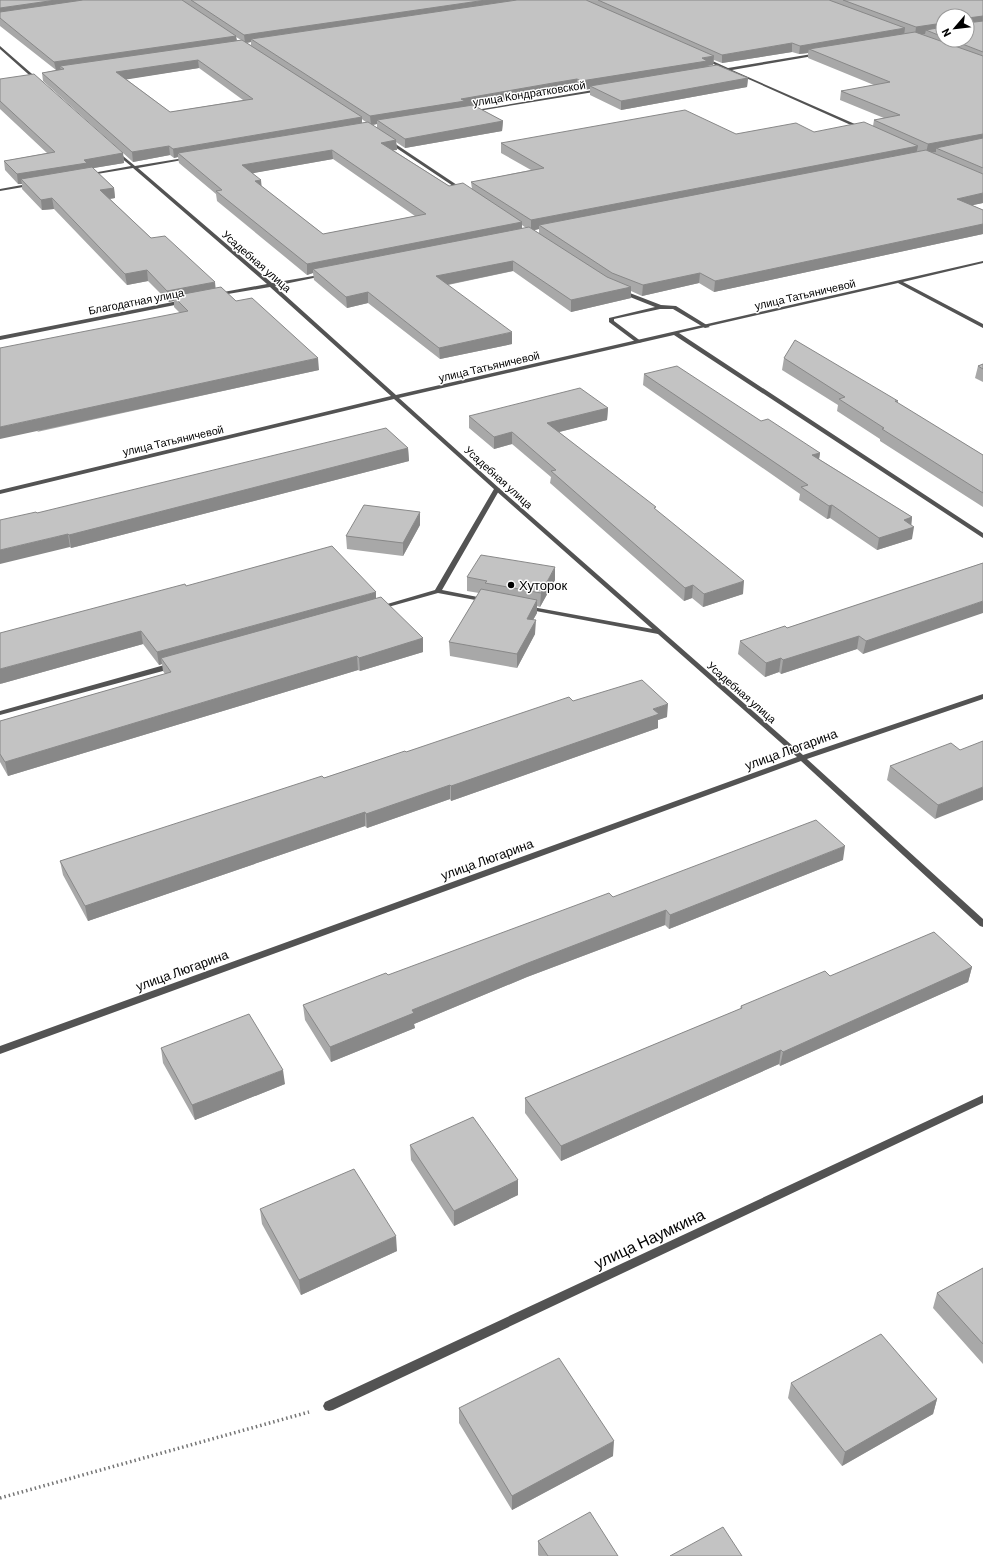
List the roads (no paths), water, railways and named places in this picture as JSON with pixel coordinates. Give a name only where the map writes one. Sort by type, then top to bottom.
[{"type":"street","points":[[0,47],[30,76],[44,86]]},
{"type":"street","points":[[712,72],[821,54]]},
{"type":"street","points":[[700,56],[867,131]]},
{"type":"street","points":[[30,76],[41,75]]},
{"type":"street","name":"улица Кондратковской","points":[[463,113],[604,90]]},
{"type":"street","points":[[383,137],[466,192]]},
{"type":"street","name":"Усадебная улица","points":[[113,148],[271,285],[658,632],[802,758],[983,924]]},
{"type":"street","points":[[79,177],[197,157]]},
{"type":"street","points":[[0,190],[39,183]]},
{"type":"street","name":"улица Татьяничевой","points":[[0,492],[395,397],[707,327],[983,262]]},
{"type":"street","points":[[209,297],[332,273]]},
{"type":"street","points":[[900,282],[983,326]]},
{"type":"street","points":[[616,289],[660,307]]},
{"type":"street","name":"Благодатная улица","points":[[0,338],[186,302]]},
{"type":"street","points":[[639,342],[611,321],[612,318],[660,307],[674,307],[707,327]]},
{"type":"street","points":[[676,334],[983,536]]},
{"type":"street","points":[[438,591],[497,488]]},
{"type":"street","points":[[369,611],[438,591],[493,601]]},
{"type":"street","points":[[517,606],[658,632]]},
{"type":"street","points":[[0,713],[177,664]]},
{"type":"street","name":"улица Люгарина","points":[[0,1050],[802,758],[983,696]]},
{"type":"street","name":"улица Наумкина","points":[[329,1406],[983,1098]]},
{"type":"place","name":"Хуторок","points":[[511,585]]}]
